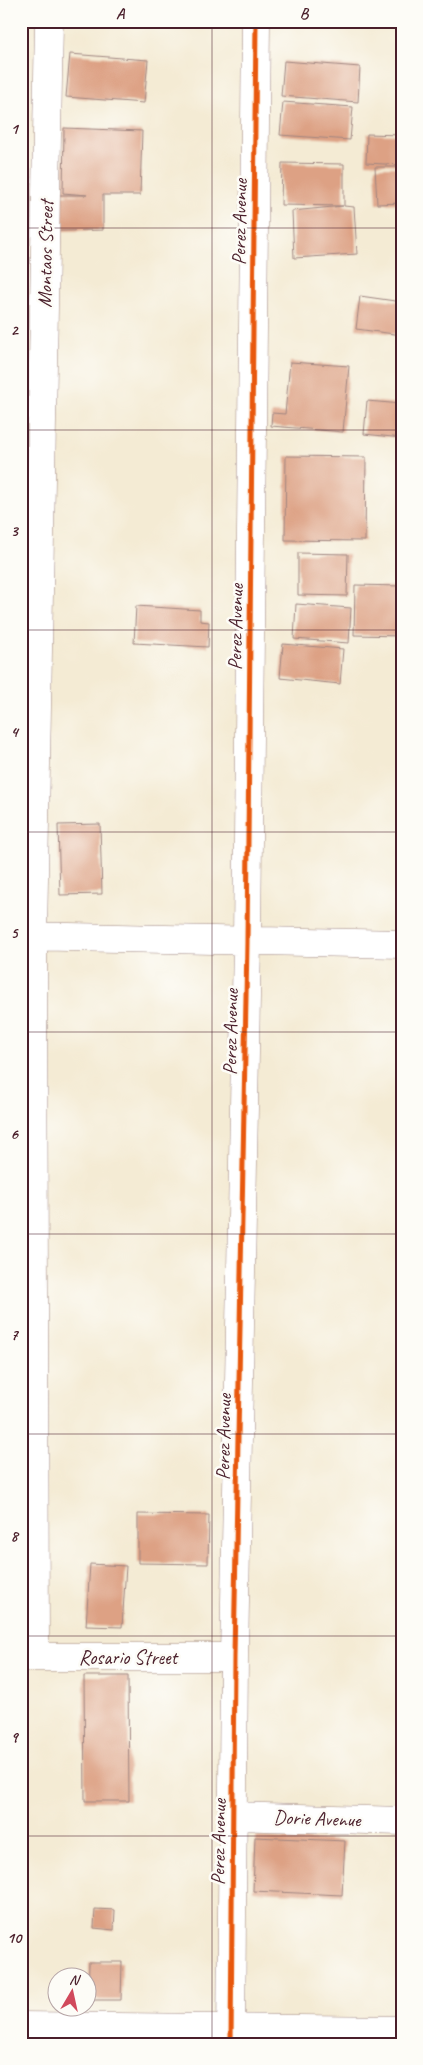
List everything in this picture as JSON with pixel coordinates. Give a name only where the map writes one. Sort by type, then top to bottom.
[{"type":"street","name":"Montaos Street","points":[[28,1657],[27,936],[49,21]]},
{"type":"street","name":"Perez Avenue","points":[[231,2036],[234,1657],[247,942],[256,21]]},
{"type":"street","points":[[27,936],[402,944]]},
{"type":"street","name":"Rosario Street","points":[[28,1657],[234,1657]]},
{"type":"street","name":"Dorie Avenue","points":[[233,1816],[402,1821]]},
{"type":"street","points":[[22,2032],[231,2036],[402,2030]]},
{"type":"building","points":[[70,54],[148,60],[144,103],[66,97]]},
{"type":"building","points":[[284,61],[360,67],[358,102],[281,96]]},
{"type":"building","points":[[283,102],[353,107],[350,140],[280,135]]},
{"type":"building","points":[[64,128],[142,131],[140,195],[103,195],[103,230],[56,231],[56,195],[87,195],[63,193]]},
{"type":"building","points":[[367,134],[402,135],[402,165],[366,163]]},
{"type":"building","points":[[282,163],[344,164],[344,206],[354,207],[357,254],[294,258],[292,211],[343,206],[281,205]]},
{"type":"building","points":[[375,167],[402,167],[402,203],[377,204]]},
{"type":"building","points":[[360,296],[402,302],[402,335],[356,329]]},
{"type":"building","points":[[290,362],[349,366],[343,432],[271,426],[272,413],[285,414]]},
{"type":"building","points":[[367,401],[402,404],[402,438],[364,434]]},
{"type":"building","points":[[286,456],[366,457],[365,541],[285,540]]},
{"type":"building","points":[[298,553],[348,554],[347,596],[298,595]]},
{"type":"building","points":[[355,585],[402,586],[402,636],[354,635]]},
{"type":"building","points":[[296,604],[351,608],[349,643],[294,639]]},
{"type":"building","points":[[136,606],[200,610],[200,621],[209,622],[208,647],[134,643]]},
{"type":"building","points":[[283,644],[343,649],[340,684],[280,678]]},
{"type":"building","points":[[100,824],[102,894],[60,895],[58,825]]},
{"type":"building","points":[[138,1514],[209,1515],[208,1564],[138,1563]]},
{"type":"building","points":[[90,1564],[126,1566],[122,1627],[86,1626]]},
{"type":"building","points":[[84,1676],[128,1676],[129,1801],[85,1801]]},
{"type":"building","points":[[255,1837],[345,1841],[342,1895],[253,1891]]},
{"type":"building","points":[[95,1909],[115,1910],[114,1930],[94,1928]]},
{"type":"building","points":[[89,1962],[122,1962],[121,2000],[98,2000],[98,1968],[89,1968]]},
{"type":"cycle path","points":[[231,2044],[234,1657],[247,942],[256,21]]}]
